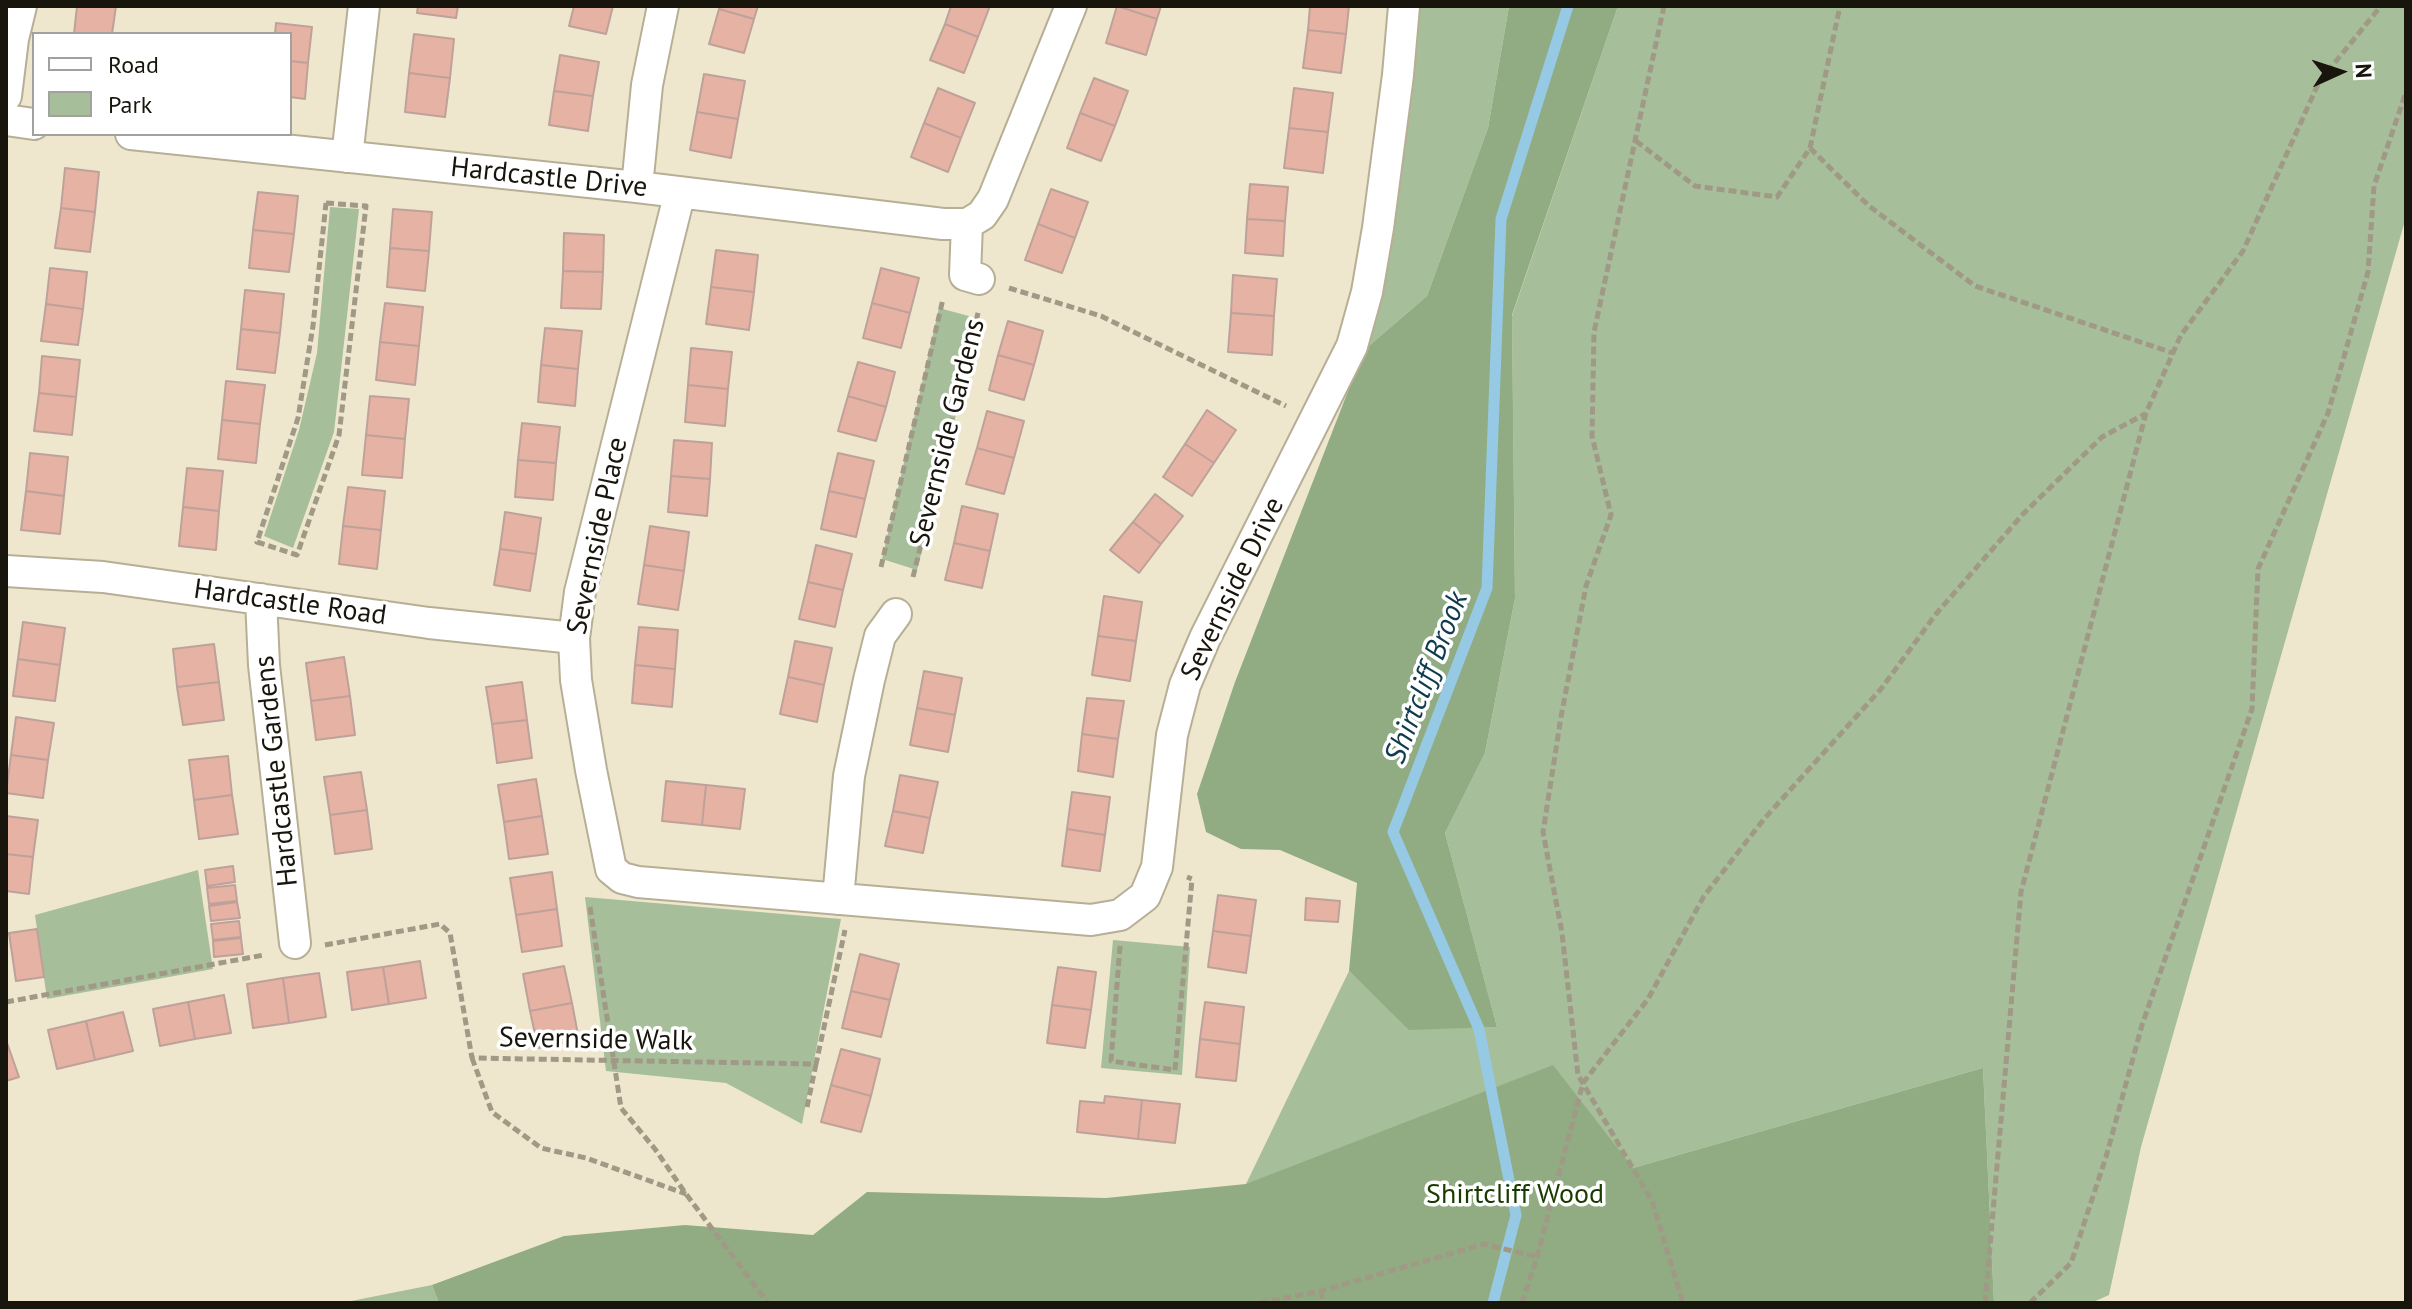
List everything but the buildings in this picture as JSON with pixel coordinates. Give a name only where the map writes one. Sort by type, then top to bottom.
[{"type":"street","points":[[6,96],[13,39],[21,6]]},
{"type":"street","points":[[347,157],[364,6]]},
{"type":"street","points":[[637,187],[647,85],[663,6]]},
{"type":"street","points":[[967,224],[982,215],[993,199],[1071,6]]},
{"type":"street","name":"Severnside Drive","points":[[622,878],[843,908],[1091,920],[1120,915],[1145,896],[1157,867],[1172,735],[1185,685],[1205,638],[1352,346],[1367,292],[1378,228],[1404,6]]},
{"type":"street","points":[[6,120],[32,124]]},
{"type":"street","name":"Hardcastle Drive","points":[[150,136],[637,187],[943,224],[967,224]]},
{"type":"street","name":"Severnside Place","points":[[622,878],[611,869],[591,770],[576,680],[574,638],[580,592],[680,192]]},
{"type":"street","name":"Severnside Gardens","points":[[967,224],[965,275],[986,290]]},
{"type":"street","name":"Hardcastle Road","points":[[6,571],[103,577],[429,623],[574,638]]},
{"type":"street","name":"Hardcastle Gardens","points":[[261,599],[264,665],[306,944]]},
{"type":"street","points":[[843,908],[849,776],[880,636],[896,614]]},
{"type":"path","points":[[1664,6],[1594,332],[1592,436],[1611,515],[1586,586],[1543,832],[1562,933],[1578,1075],[1652,1201],[1683,1303]]},
{"type":"path","points":[[1636,141],[1695,186],[1777,197],[1810,148],[1840,6]]},
{"type":"path","points":[[1985,1303],[2021,892],[2146,413],[2181,335],[2243,251],[2319,82],[2381,6]]},
{"type":"path","points":[[2030,1303],[2071,1263],[2106,1157],[2142,1025],[2252,709],[2258,569],[2328,413],[2368,272],[2374,186],[2406,92]]},
{"type":"path","points":[[1810,148],[1869,206],[1975,286],[2173,353]]},
{"type":"path","points":[[326,203],[366,206],[339,435],[297,555],[257,542],[298,418],[313,326],[326,203]]},
{"type":"path","points":[[986,290],[1101,316],[1289,407]]},
{"type":"path","name":"Severnside Gardens","points":[[913,577],[986,290]]},
{"type":"path","name":"Severnside Gardens","points":[[881,567],[944,298]]},
{"type":"path","points":[[1522,1303],[1583,1083],[1648,999],[1704,896],[1764,819],[1881,689],[1936,614],[2023,514],[2102,437],[2146,413]]},
{"type":"path","points":[[1121,942],[1111,1061],[1175,1070],[1192,879],[1183,877]]},
{"type":"path","points":[[590,907],[621,1108],[655,1149],[768,1303]]},
{"type":"path","points":[[807,1107],[843,908]]},
{"type":"path","name":"Severnside Walk","points":[[306,944],[440,924],[450,933],[472,1058],[816,1064]]},
{"type":"path","points":[[6,1002],[264,955]]},
{"type":"path","points":[[472,1058],[492,1112],[541,1148],[586,1158],[686,1194]]},
{"type":"path","points":[[1260,1303],[1321,1291],[1484,1244],[1537,1257]]},
{"type":"path","points":[[1321,1291],[1323,1303]]},
{"type":"green space","points":[[1414,6],[1509,6],[1488,128],[1427,296],[1364,350]]},
{"type":"green space","points":[[1509,6],[1618,6],[1512,315],[1515,598],[1485,753],[1445,833],[1497,1027],[1409,1030],[1349,971],[1357,883],[1280,850],[1241,849],[1206,832],[1197,794],[1235,682],[1364,350],[1427,296],[1488,128]]},
{"type":"green space","points":[[1618,6],[2406,6],[2406,217],[2141,1147],[2109,1295],[2091,1303],[1994,1303],[1983,1068],[1633,1168],[1246,1184],[1349,971],[1409,1029],[1497,1027],[1445,833],[1485,753],[1515,598],[1512,316]]},
{"type":"green space","points":[[330,207],[359,209],[334,432],[293,548],[264,536],[299,430],[317,353]]},
{"type":"green space","points":[[939,308],[980,319],[917,570],[882,559]]},
{"type":"green space","points":[[198,870],[213,969],[47,999],[35,915]]},
{"type":"green space","points":[[585,897],[841,919],[802,1124],[726,1083],[606,1071]]},
{"type":"green space","points":[[1113,940],[1190,947],[1182,1075],[1101,1068]]},
{"type":"green space","name":"Shirtcliff Wood","points":[[1553,1065],[1633,1168],[1983,1068],[1994,1303],[439,1303],[432,1285],[564,1236],[685,1225],[813,1235],[867,1192],[1106,1198],[1246,1184]]},
{"type":"green space","points":[[432,1285],[439,1303],[341,1303]]},
{"type":"waterway","name":"Shirtcliff Brook","points":[[1493,1303],[1516,1215],[1479,1029],[1393,832],[1487,588],[1501,219],[1568,6]]}]
